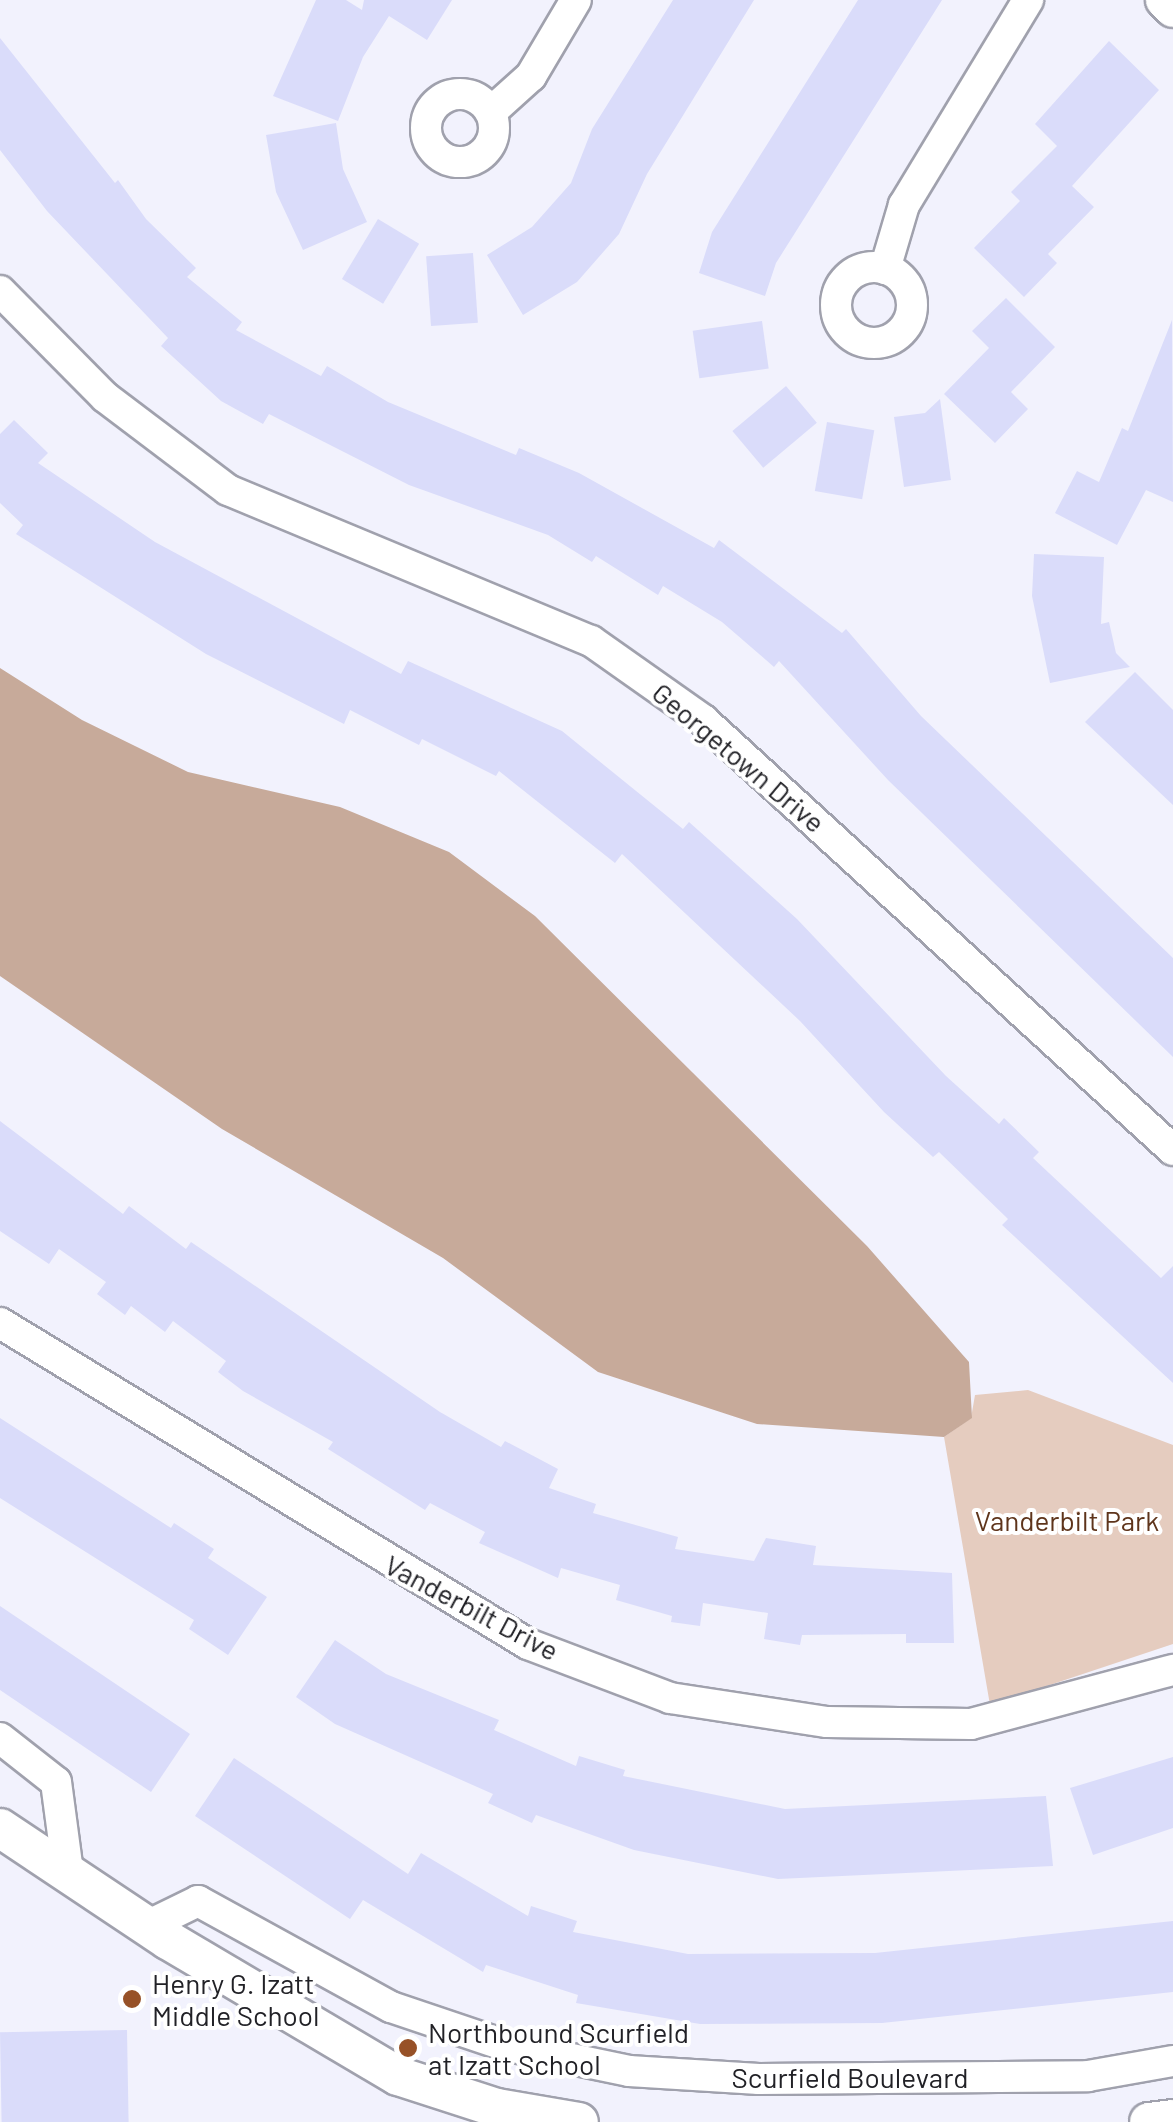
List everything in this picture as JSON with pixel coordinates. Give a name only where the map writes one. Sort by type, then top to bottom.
[{"type":"street","points":[[491,112],[531,76],[576,0]]},
{"type":"street","points":[[885,268],[904,205],[1028,0]]},
{"type":"street","points":[[1165,0],[1173,8]]},
{"type":"street","name":"Georgetown Drive","points":[[0,291],[106,397],[228,490],[592,641],[703,720],[1173,1150]]},
{"type":"street","name":"Vanderbilt Drive","points":[[0,1323],[528,1644],[670,1698],[827,1722],[971,1724],[1173,1670]]},
{"type":"street","points":[[0,1738],[56,1782],[68,1872]]},
{"type":"street","points":[[0,1828],[147,1926],[374,2064],[501,2115],[579,2122]]},
{"type":"street","name":"Scurfield Boulevard","points":[[147,1926],[198,1901],[390,2006],[504,2045],[629,2071],[759,2079],[1088,2076],[1173,2061]]},
{"type":"street","points":[[1149,2122],[1173,2118]]},
{"type":"green space","name":"Vanderbilt Park","points":[[1028,1390],[1173,1445],[1173,1644],[990,1705],[944,1437],[971,1418],[975,1395]]},
{"type":"shaded area","points":[[0,668],[82,720],[188,772],[340,807],[449,852],[535,916],[867,1246],[969,1362],[972,1418],[944,1437],[757,1424],[598,1372],[443,1258],[222,1129],[0,976]]},
{"type":"building","points":[[316,0],[346,0],[362,10],[364,0],[452,0],[427,40],[389,16],[363,57],[338,121],[273,96]]},
{"type":"building","points":[[673,0],[754,0],[647,174],[619,234],[577,282],[523,315],[487,255],[532,227],[571,183],[592,129]]},
{"type":"building","points":[[858,0],[942,0],[776,263],[765,296],[699,273],[712,232]]},
{"type":"building","points":[[0,38],[115,183],[118,180],[146,219],[196,268],[187,277],[242,322],[236,330],[321,376],[327,366],[388,402],[516,455],[519,448],[579,473],[714,548],[719,540],[842,633],[846,629],[921,716],[1173,958],[1173,1057],[888,780],[779,661],[774,667],[722,622],[663,586],[658,595],[596,556],[592,562],[548,535],[409,485],[269,414],[263,424],[221,401],[161,346],[168,338],[47,211],[0,150]]},
{"type":"building","points":[[1109,41],[1159,90],[1072,186],[1094,207],[1048,254],[1057,263],[1024,297],[974,248],[1020,201],[1011,192],[1057,146],[1035,124]]},
{"type":"building","points":[[336,123],[343,169],[367,222],[303,250],[276,192],[266,135]]},
{"type":"building","points":[[378,219],[419,244],[383,304],[342,279]]},
{"type":"building","points":[[473,253],[478,323],[431,326],[426,256]]},
{"type":"building","points":[[1006,298],[1055,347],[1011,392],[1028,409],[995,443],[944,394],[989,348],[972,331]]},
{"type":"building","points":[[1172,320],[1173,502],[1146,490],[1117,545],[1055,513],[1077,471],[1099,482],[1122,428],[1128,431]]},
{"type":"building","points":[[762,321],[769,369],[699,378],[693,331]]},
{"type":"building","points":[[786,386],[817,423],[763,468],[732,431]]},
{"type":"building","points":[[940,399],[951,480],[904,487],[894,417],[925,413]]},
{"type":"building","points":[[14,420],[48,453],[38,463],[155,542],[401,674],[408,661],[562,731],[683,829],[689,822],[797,919],[946,1076],[999,1124],[1004,1118],[1039,1152],[1033,1158],[1161,1278],[1173,1266],[1173,1383],[1002,1225],[1008,1219],[939,1152],[933,1157],[884,1112],[800,1021],[622,854],[615,863],[499,771],[496,776],[422,739],[419,745],[350,710],[344,724],[206,654],[16,534],[23,525],[0,503],[0,434]]},
{"type":"building","points":[[827,422],[874,430],[862,499],[815,491]]},
{"type":"building","points":[[1034,554],[1104,557],[1101,624],[1109,622],[1116,653],[1130,667],[1050,683],[1032,596]]},
{"type":"building","points":[[1135,672],[1173,710],[1173,805],[1085,722]]},
{"type":"building","points":[[0,1121],[123,1214],[129,1206],[186,1249],[191,1242],[440,1412],[501,1447],[505,1441],[558,1469],[549,1488],[596,1504],[593,1513],[678,1537],[675,1549],[754,1561],[766,1538],[816,1546],[813,1565],[952,1573],[954,1643],[906,1643],[906,1634],[802,1635],[800,1645],[764,1639],[768,1613],[703,1603],[700,1626],[671,1622],[672,1616],[616,1600],[620,1585],[561,1568],[558,1578],[479,1543],[485,1532],[430,1503],[425,1510],[328,1449],[333,1442],[243,1391],[218,1372],[226,1361],[173,1321],[165,1332],[131,1306],[125,1315],[97,1294],[106,1282],[59,1249],[49,1264],[0,1231]]},
{"type":"building","points":[[0,1418],[171,1528],[174,1523],[214,1549],[208,1558],[267,1597],[228,1655],[189,1629],[194,1620],[0,1498]]},
{"type":"building","points":[[0,1606],[190,1734],[151,1792],[0,1690]]},
{"type":"building","points":[[335,1640],[386,1674],[499,1720],[494,1730],[576,1766],[579,1756],[625,1770],[623,1776],[785,1809],[1046,1796],[1053,1866],[778,1879],[634,1850],[536,1815],[532,1823],[488,1803],[493,1794],[335,1724],[296,1697]]},
{"type":"building","points":[[1173,1757],[1173,1828],[1093,1855],[1070,1788]]},
{"type":"building","points":[[234,1758],[408,1874],[421,1853],[528,1916],[531,1906],[577,1921],[573,1932],[688,1954],[875,1953],[1173,1921],[1173,1992],[882,2023],[700,2024],[576,2003],[578,1995],[486,1965],[483,1972],[363,1900],[350,1919],[195,1816]]},
{"type":"building","name":"Henry G. Izatt Middle School","points":[[127,2030],[129,2122],[2,2122],[0,2032]]},
{"type":"place","name":"Henry G. Izatt Middle School","points":[[132,1999]]},
{"type":"place","name":"Northbound Scurfield at Izatt School","points":[[408,2048]]}]
